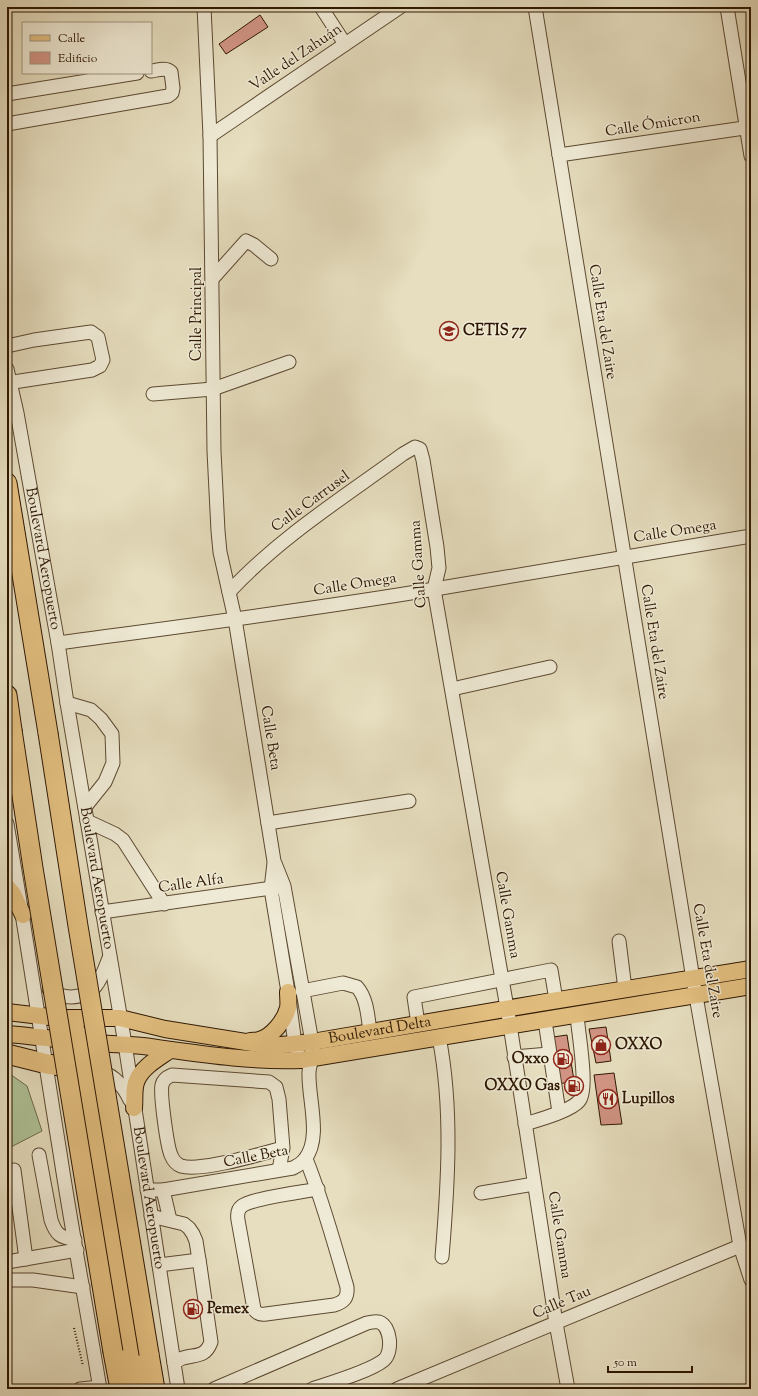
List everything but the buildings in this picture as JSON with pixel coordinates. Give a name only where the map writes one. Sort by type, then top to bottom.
[{"type":"highway","name":"Boulevard Aeropuerto","points":[[7,483],[78,926],[155,1389]]},
{"type":"highway","points":[[7,695],[33,868],[120,1389]]},
{"type":"highway","points":[[58,1018],[72,1026],[76,1031],[80,1042],[83,1069],[138,1389]]},
{"type":"highway","points":[[7,1054],[46,1064],[83,1069]]},
{"type":"main road","points":[[7,888],[13,894],[23,915]]},
{"type":"main road","name":"Boulevard Delta","points":[[7,1012],[58,1018],[120,1018],[165,1029],[271,1046],[312,1042],[556,1000],[751,969]]},
{"type":"main road","name":"Boulevard Delta","points":[[7,1034],[80,1042],[124,1044],[202,1054],[307,1064],[439,1037],[510,1025],[545,1021],[751,986]]},
{"type":"main road","points":[[240,1041],[259,1041],[268,1036],[285,1016],[295,991]]},
{"type":"main road","points":[[134,1108],[136,1080],[140,1073],[170,1050]]},
{"type":"street","name":"Calle Principal","points":[[204,7],[210,136],[214,451],[218,531],[220,552],[235,619]]},
{"type":"street","points":[[321,7],[345,44]]},
{"type":"street","name":"Valle del Zahuán","points":[[210,136],[400,7]]},
{"type":"street","name":"Calle Eta del Zaire","points":[[535,7],[693,978],[740,1246],[751,1280]]},
{"type":"street","points":[[727,7],[749,127],[751,156]]},
{"type":"street","points":[[7,124],[168,96],[172,93],[172,72],[162,69],[152,71]]},
{"type":"street","points":[[7,94],[131,74]]},
{"type":"street","name":"Calle Ómicron","points":[[559,155],[749,127]]},
{"type":"street","points":[[213,278],[246,241],[254,245],[270,259]]},
{"type":"street","points":[[7,346],[34,340],[90,332],[98,337],[102,360],[100,366],[92,370],[9,383]]},
{"type":"street","points":[[152,394],[213,389],[289,362]]},
{"type":"street","name":"Boulevard Aeropuerto","points":[[7,369],[17,413],[58,644],[120,1018],[178,1389]]},
{"type":"street","name":"Calle Carrusel","points":[[229,592],[252,568],[286,539],[403,454],[415,447],[418,448]]},
{"type":"street","name":"Calle Gamma","points":[[418,448],[421,451],[423,460],[437,547],[439,568],[434,589],[510,1025],[556,1323],[568,1389]]},
{"type":"street","name":"Calle Omega","points":[[58,644],[434,589],[624,556],[751,536]]},
{"type":"street","name":"Calle Beta","points":[[235,619],[274,861],[284,886],[295,991],[295,1044],[307,1064]]},
{"type":"street","points":[[452,689],[550,667]]},
{"type":"street","points":[[67,703],[91,710],[102,719],[112,734],[113,763],[105,782],[85,807]]},
{"type":"street","points":[[268,823],[409,801]]},
{"type":"street","points":[[87,821],[115,834],[123,840],[164,904]]},
{"type":"street","points":[[7,824],[83,1287],[92,1388]]},
{"type":"street","name":"Calle Beta","points":[[147,1190],[163,1190],[293,1168],[306,1159],[310,1152],[313,1129],[307,1064],[312,1042],[295,991],[271,889],[274,861]]},
{"type":"street","name":"Calle Alfa","points":[[102,912],[284,886]]},
{"type":"street","points":[[619,941],[625,989]]},
{"type":"street","points":[[28,957],[37,976],[44,985],[55,994],[65,997],[82,996],[91,991],[104,971],[109,957]]},
{"type":"street","points":[[418,1024],[414,997],[551,970],[556,1000]]},
{"type":"street","points":[[295,991],[343,983],[357,987],[367,1011],[370,1032]]},
{"type":"street","points":[[525,1124],[559,1112],[575,1105],[580,1101],[584,1089],[577,1015]]},
{"type":"street","points":[[545,1021],[559,1112]]},
{"type":"street","points":[[439,1037],[446,1090],[448,1149],[442,1257]]},
{"type":"street","points":[[514,1057],[549,1054]]},
{"type":"street","points":[[52,1095],[54,1086],[72,1072],[83,1069],[100,1071],[116,1079],[126,1091],[134,1108]]},
{"type":"street","points":[[279,1170],[283,1148],[279,1099],[276,1087],[273,1084],[269,1082],[172,1075],[168,1076],[164,1080],[161,1096],[168,1146],[172,1157],[180,1166],[206,1166],[283,1148]]},
{"type":"street","points":[[39,1155],[51,1220],[60,1236],[76,1245]]},
{"type":"street","points":[[306,1159],[318,1189],[348,1294],[341,1303],[334,1305],[260,1315],[256,1313],[254,1309],[238,1220],[239,1210],[242,1206],[256,1201],[318,1189]]},
{"type":"street","points":[[14,1170],[26,1259]]},
{"type":"street","points":[[481,1193],[534,1184]]},
{"type":"street","points":[[163,1190],[170,1220]]},
{"type":"street","points":[[151,1216],[184,1224],[189,1228],[196,1241],[199,1260],[211,1342],[209,1347],[200,1355],[183,1358],[174,1363]]},
{"type":"street","points":[[7,1262],[26,1259],[76,1245]]},
{"type":"street","name":"Calle Tau","points":[[397,1389],[740,1246]]},
{"type":"street","points":[[159,1265],[199,1260]]},
{"type":"street","points":[[7,1280],[33,1280],[83,1287]]},
{"type":"street","points":[[214,1389],[367,1323],[378,1321],[384,1325],[390,1344],[389,1354],[384,1360],[370,1368],[312,1389]]},
{"type":"path","points":[[74,1328],[92,1388]]},
{"type":"green space","points":[[7,1072],[27,1086],[42,1131],[7,1149]]},
{"type":"place","name":"CETIS 77","points":[[449,331]]},
{"type":"place","name":"OXXO","points":[[601,1045]]},
{"type":"place","name":"Oxxo","points":[[563,1059]]},
{"type":"place","name":"OXXO Gas","points":[[574,1086]]},
{"type":"place","name":"Lupillos","points":[[608,1099]]},
{"type":"place","name":"Pemex","points":[[193,1309]]}]
